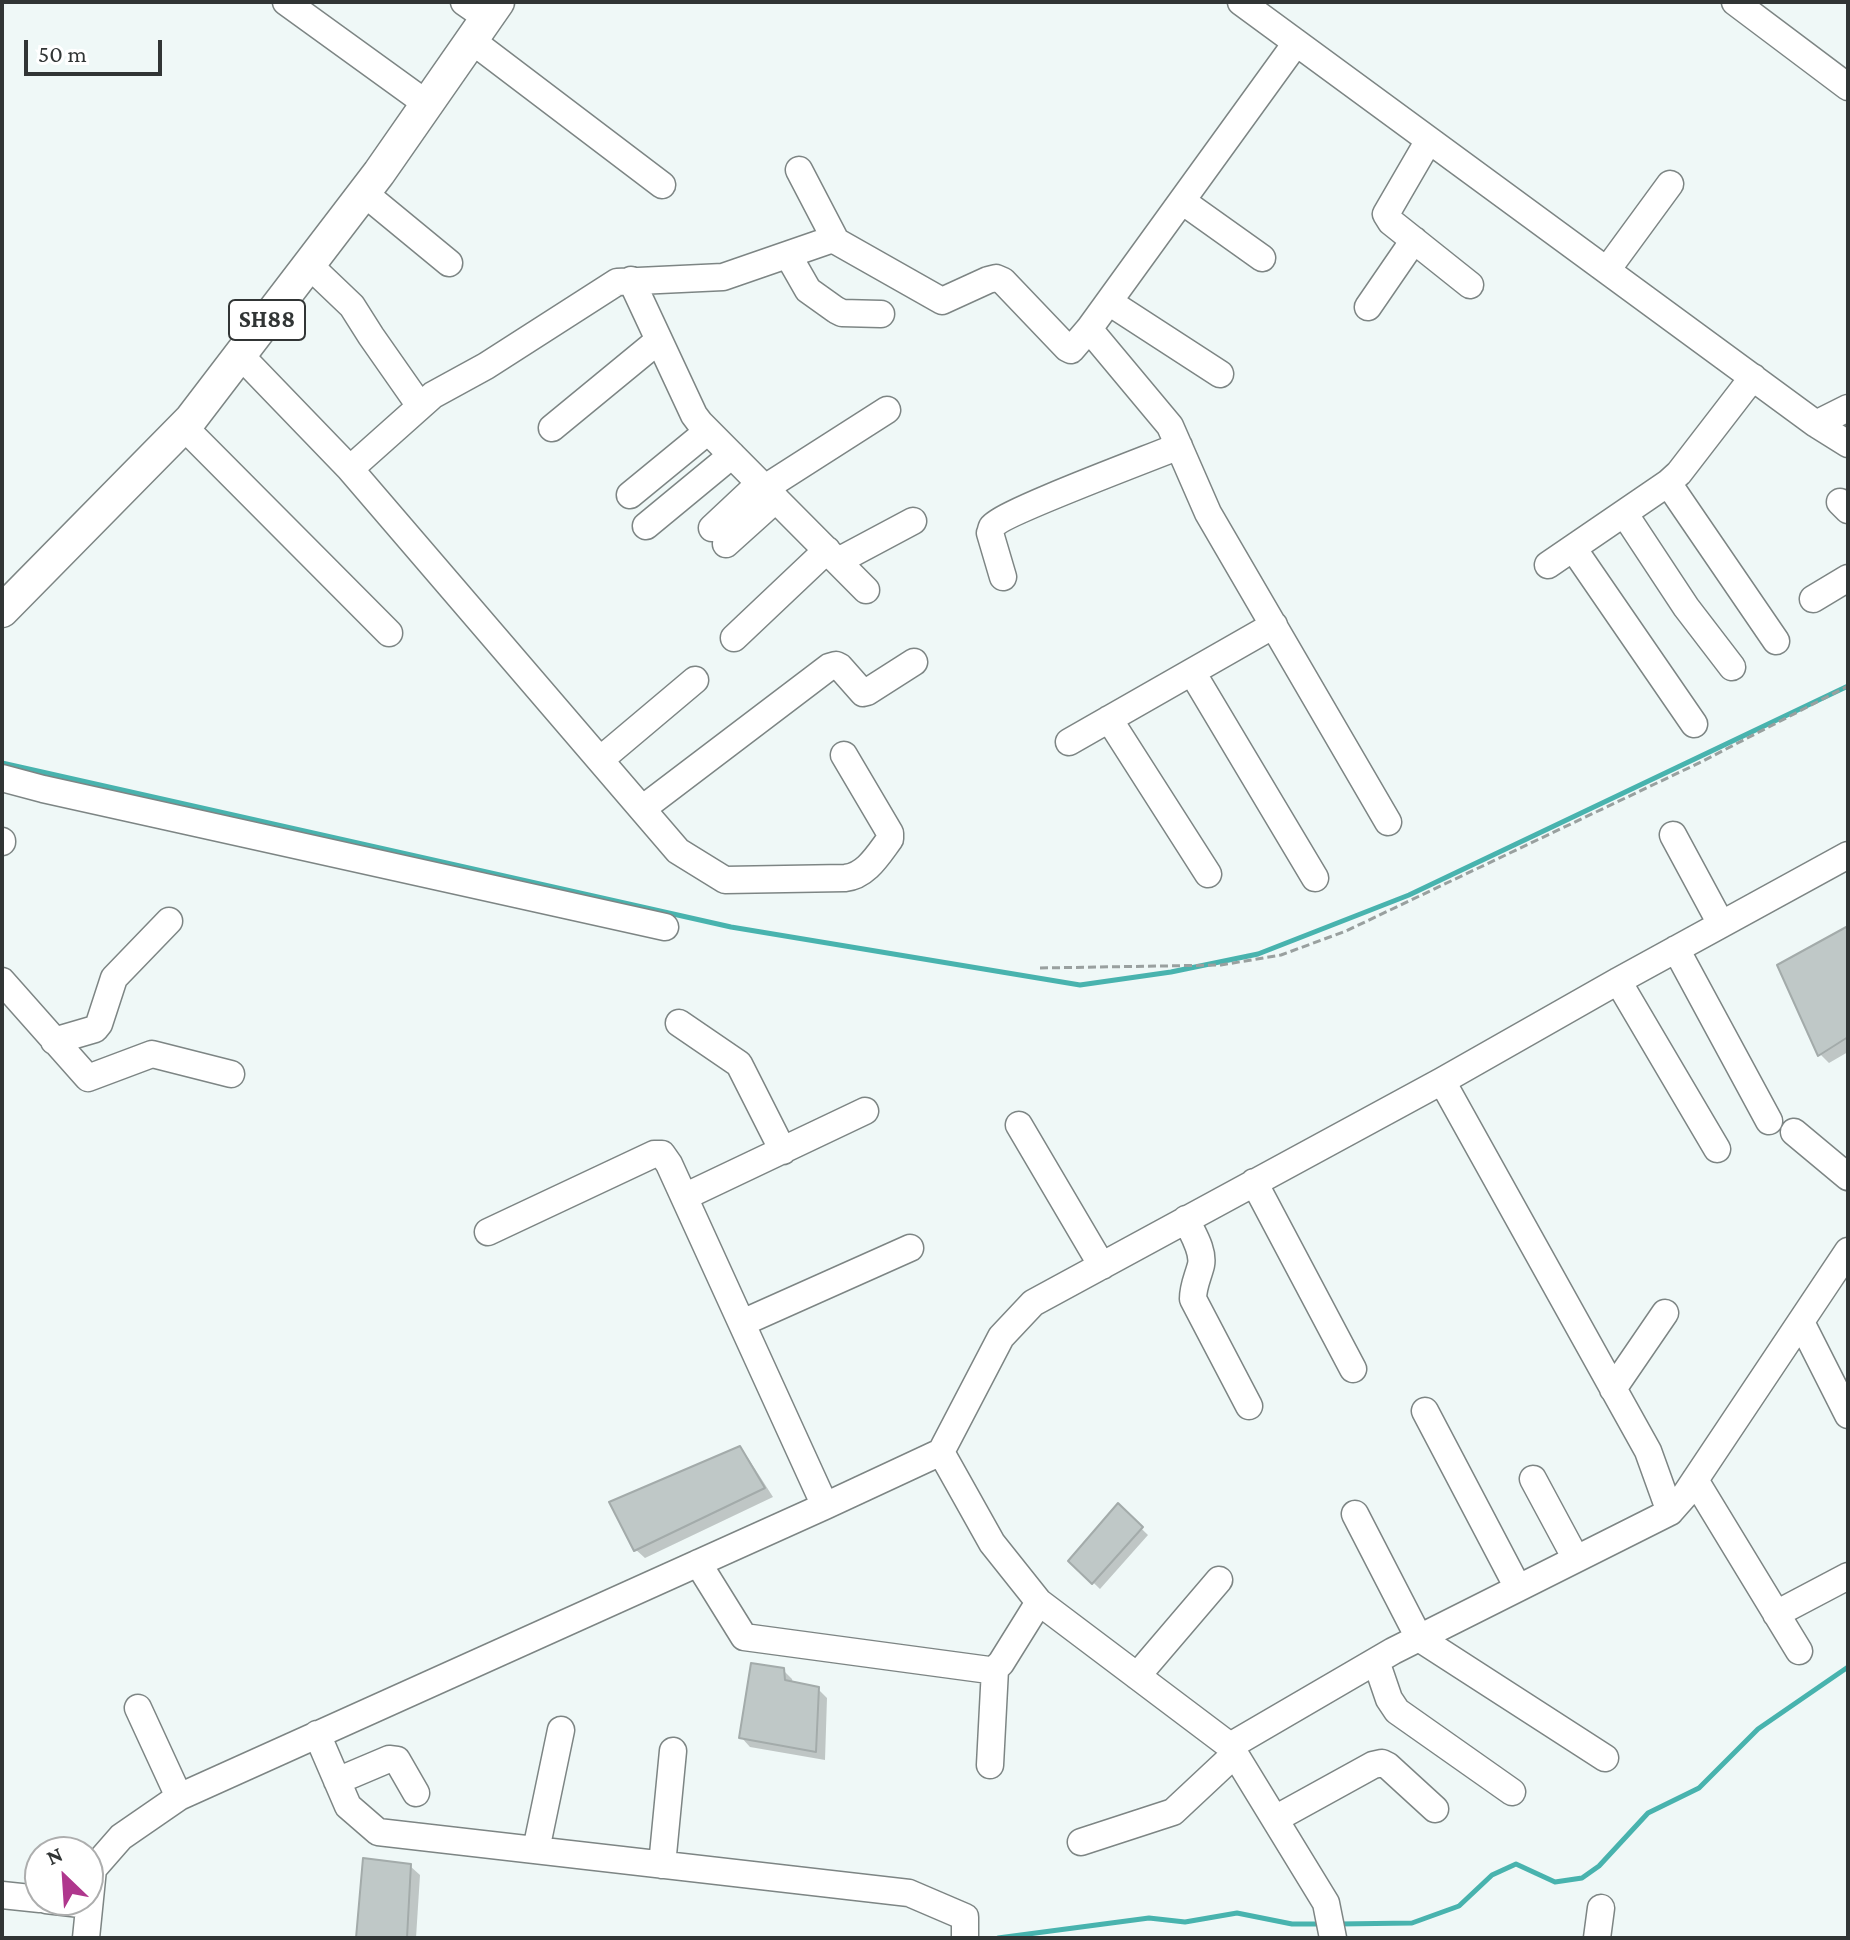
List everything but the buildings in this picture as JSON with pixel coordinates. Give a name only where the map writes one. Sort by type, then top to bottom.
[{"type":"main road","name":"SH88","points":[[9,593],[184,427],[364,193],[427,104],[480,16]]},
{"type":"street","points":[[286,2],[427,104]]},
{"type":"street","points":[[1241,2],[1816,424],[1848,444]]},
{"type":"street","points":[[1735,2],[1848,87]]},
{"type":"street","points":[[480,16],[662,185]]},
{"type":"street","points":[[350,469],[433,395],[486,366],[617,282],[723,277],[830,240],[942,301],[988,280],[996,278],[1003,281],[1071,350],[1296,43]]},
{"type":"street","points":[[1429,140],[1386,214],[1391,222],[1470,285]]},
{"type":"street","points":[[799,170],[836,241]]},
{"type":"street","points":[[1607,270],[1670,184]]},
{"type":"street","points":[[364,193],[449,263]]},
{"type":"street","points":[[1182,201],[1262,258]]},
{"type":"street","points":[[1368,307],[1414,240]]},
{"type":"street","points":[[788,255],[808,290],[836,310],[842,313],[881,314]]},
{"type":"street","points":[[309,265],[352,306],[420,406]]},
{"type":"street","points":[[631,280],[694,415],[866,590]]},
{"type":"street","points":[[1109,302],[1220,374]]},
{"type":"street","points":[[1089,329],[1167,421],[1208,513],[1388,822]]},
{"type":"street","points":[[552,428],[659,340]]},
{"type":"street","points":[[240,355],[350,469],[678,851],[725,880],[855,877],[862,874],[890,839],[890,833],[844,755]]},
{"type":"street","points":[[1548,565],[1668,483],[1753,377]]},
{"type":"street","points":[[1816,424],[1848,408]]},
{"type":"street","points":[[719,536],[767,490],[887,410]]},
{"type":"street","points":[[184,427],[389,633]]},
{"type":"street","points":[[630,495],[708,431]]},
{"type":"street","points":[[1003,577],[990,533],[999,521],[1031,505],[1179,446]]},
{"type":"street","points":[[646,526],[732,455]]},
{"type":"street","points":[[1668,483],[1776,641]]},
{"type":"street","points":[[1624,513],[1686,607],[1732,667]]},
{"type":"street","points":[[734,638],[832,555],[913,521]]},
{"type":"street","points":[[1573,548],[1694,724]]},
{"type":"street","points":[[1813,599],[1848,578]]},
{"type":"street","points":[[1069,742],[1274,625]]},
{"type":"street","points":[[642,809],[829,667],[840,667],[863,693],[914,662]]},
{"type":"street","points":[[1192,672],[1315,878]]},
{"type":"street","points":[[600,760],[695,680]]},
{"type":"street","points":[[1109,719],[1208,874]]},
{"type":"street","points":[[2,778],[665,927]]},
{"type":"street","points":[[1673,835],[1721,924]]},
{"type":"street","points":[[104,1856],[121,1837],[179,1797],[941,1452],[1001,1337],[1033,1303],[1442,1081],[1848,855]]},
{"type":"street","points":[[54,1041],[95,1029],[114,978],[169,921]]},
{"type":"street","points":[[1676,949],[1769,1121]]},
{"type":"street","points":[[2,981],[88,1078],[152,1054],[231,1074]]},
{"type":"street","points":[[1618,981],[1717,1149]]},
{"type":"street","points":[[679,1023],[739,1064],[783,1151]]},
{"type":"street","points":[[1442,1081],[1648,1451],[1670,1512]]},
{"type":"street","points":[[684,1197],[865,1111]]},
{"type":"street","points":[[1019,1125],[1102,1266]]},
{"type":"street","points":[[1794,1132],[1848,1177]]},
{"type":"street","points":[[488,1232],[654,1154],[662,1154],[825,1506]]},
{"type":"street","points":[[1248,1185],[1323,1344]]},
{"type":"street","points":[[1248,1185],[1353,1369]]},
{"type":"street","points":[[1186,1219],[1201,1255],[1193,1299],[1249,1406]]},
{"type":"street","points":[[742,1323],[910,1248]]},
{"type":"street","points":[[1081,1842],[1173,1812],[1233,1750],[1376,1661],[1670,1512],[1695,1480],[1848,1251]]},
{"type":"street","points":[[1613,1389],[1665,1313]]},
{"type":"street","points":[[1801,1322],[1848,1415]]},
{"type":"street","points":[[1425,1411],[1518,1588]]},
{"type":"street","points":[[941,1452],[992,1543],[1039,1602],[1233,1750],[1326,1903],[1333,1936]]},
{"type":"street","points":[[1533,1479],[1576,1559]]},
{"type":"street","points":[[1695,1480],[1799,1651]]},
{"type":"street","points":[[1355,1514],[1419,1638],[1605,1758]]},
{"type":"street","points":[[698,1563],[744,1637],[989,1670],[1001,1663],[1039,1602]]},
{"type":"street","points":[[1776,1614],[1848,1576]]},
{"type":"street","points":[[1137,1676],[1219,1580]]},
{"type":"street","points":[[1376,1661],[1389,1699],[1397,1711],[1512,1792]]},
{"type":"street","points":[[990,1765],[995,1669]]},
{"type":"street","points":[[138,1708],[179,1797]]},
{"type":"street","points":[[536,1850],[561,1730]]},
{"type":"street","points":[[317,1734],[348,1806],[378,1832],[909,1893],[965,1928]]},
{"type":"street","points":[[662,1865],[673,1751]]},
{"type":"street","points":[[337,1781],[394,1759],[416,1793]]},
{"type":"street","points":[[1275,1819],[1373,1765],[1382,1763],[1435,1809]]},
{"type":"street","points":[[2,1895],[24,1897]]},
{"type":"street","points":[[1597,1938],[1601,1908]]},
{"type":"street","points":[[86,1938],[88,1916]]},
{"type":"path","points":[[1040,968],[1221,965],[1281,955],[1346,931],[1701,762],[1848,686]]},
{"type":"waterway","points":[[2,763],[731,927],[1080,985],[1171,972],[1258,954],[1409,895],[1848,686]]},
{"type":"waterway","points":[[1339,1924],[1412,1923],[1459,1906],[1492,1875],[1516,1864],[1555,1882],[1582,1878],[1599,1866],[1648,1813],[1699,1788],[1758,1729],[1848,1667]]},
{"type":"waterway","points":[[998,1938],[1149,1918],[1185,1922],[1237,1913],[1292,1924],[1321,1924]]}]
